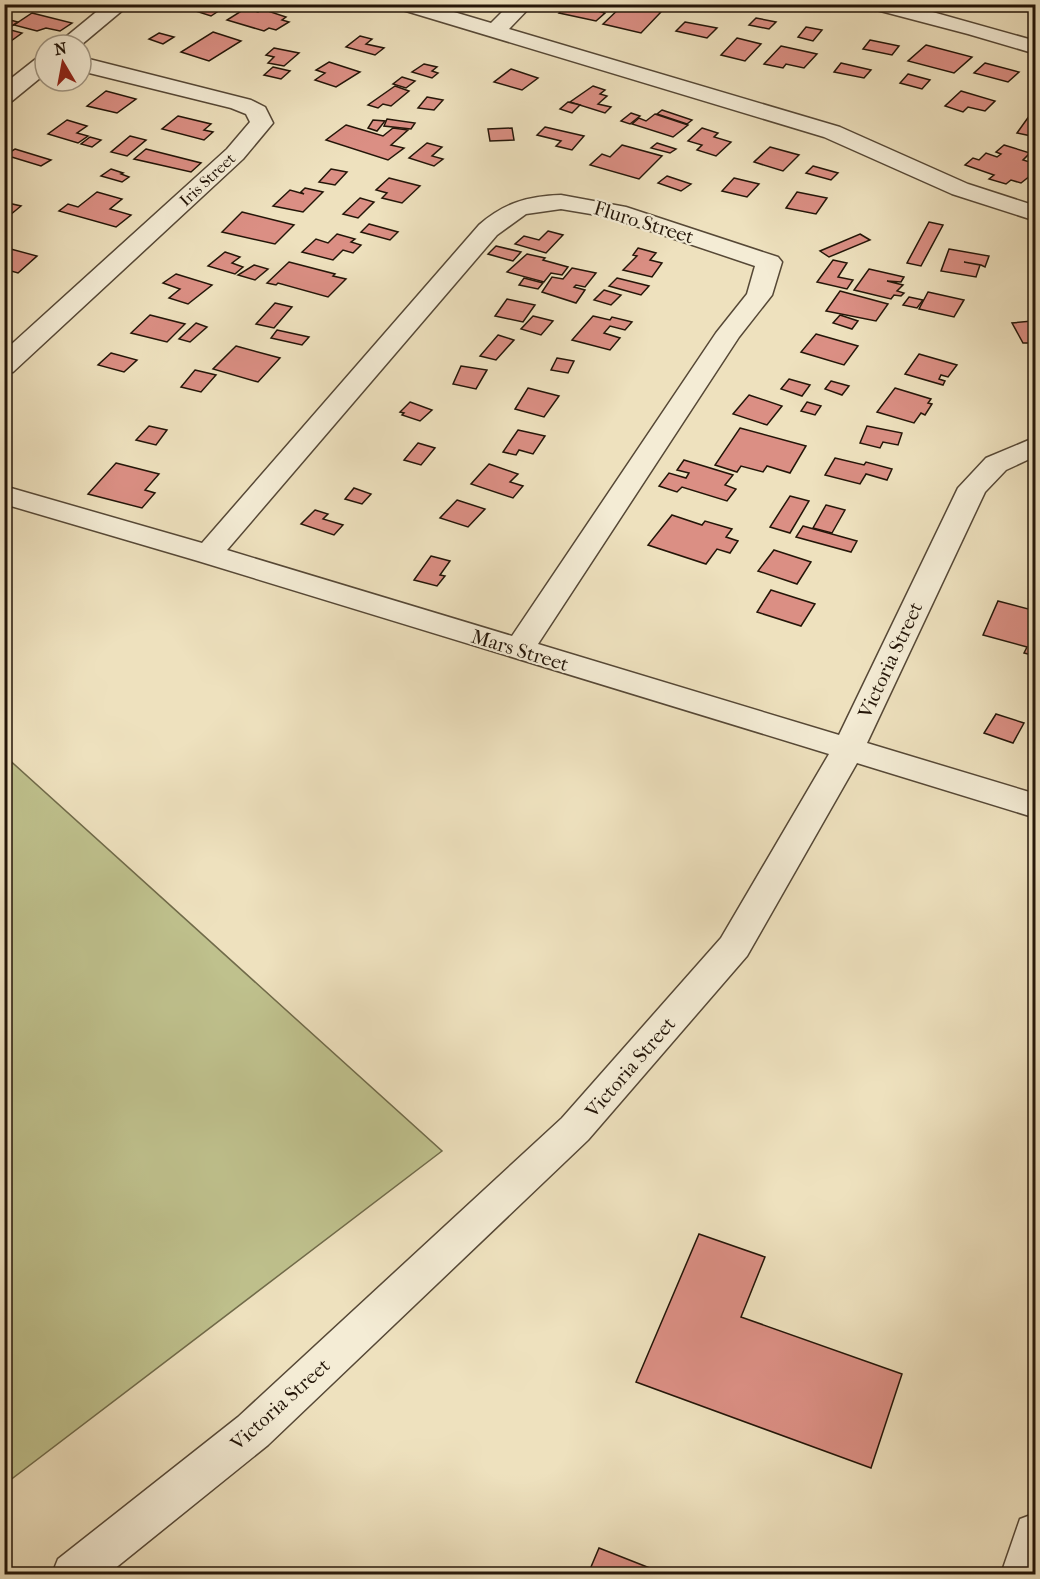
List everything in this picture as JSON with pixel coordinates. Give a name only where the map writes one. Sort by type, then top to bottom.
[{"type":"street","points":[[83,33],[120,4]]},
{"type":"street","points":[[403,4],[832,132],[960,189],[1035,214]]},
{"type":"street","points":[[494,32],[523,4]]},
{"type":"street","points":[[876,4],[976,29],[1035,48]]},
{"type":"street","name":"Iris Street","points":[[4,366],[235,154],[262,123],[261,116],[254,108],[93,67]]},
{"type":"street","points":[[4,96],[33,73]]},
{"type":"street","name":"Fluro Street","points":[[208,554],[488,230],[505,215],[520,208],[542,203],[585,204],[614,211],[769,262],[759,295],[729,333],[518,650]]},
{"type":"street","name":"Victoria Street","points":[[74,1575],[253,1431],[575,1129],[734,947],[849,748],[972,488],[996,464],[1035,445]]},
{"type":"street","name":"Mars Street","points":[[4,495],[208,554],[1035,806]]},
{"type":"street","points":[[1023,1575],[1035,1534]]},
{"type":"green space","points":[[5,756],[442,1151],[5,1484]]},
{"type":"building","points":[[183,4],[229,4],[211,16],[180,6]]},
{"type":"building","points":[[568,4],[599,5],[594,10],[605,13],[596,21],[559,13]]},
{"type":"building","points":[[624,4],[661,12],[641,33],[603,24]]},
{"type":"building","points":[[246,8],[258,12],[262,9],[286,17],[282,20],[289,22],[276,30],[269,28],[264,31],[227,20]]},
{"type":"building","points":[[32,13],[72,23],[60,31],[46,28],[37,31],[14,25]]},
{"type":"building","points":[[756,18],[776,22],[769,29],[749,25]]},
{"type":"building","points":[[10,20],[18,22],[7,29],[22,33],[11,41],[4,39],[4,25]]},
{"type":"building","points":[[685,22],[717,28],[707,38],[676,31]]},
{"type":"building","points":[[806,27],[822,30],[813,41],[798,37]]},
{"type":"building","points":[[213,32],[241,41],[209,61],[181,52]]},
{"type":"building","points":[[159,33],[174,37],[163,44],[149,39]]},
{"type":"building","points":[[360,36],[372,39],[366,44],[384,48],[375,55],[346,47]]},
{"type":"building","points":[[737,38],[761,44],[745,61],[721,55]]},
{"type":"building","points":[[870,40],[899,46],[892,55],[863,49]]},
{"type":"building","points":[[926,45],[972,57],[954,73],[908,61]]},
{"type":"building","points":[[781,46],[817,54],[804,68],[786,64],[783,68],[764,64]]},
{"type":"building","points":[[274,48],[299,53],[284,66],[268,63],[274,57],[266,55]]},
{"type":"building","points":[[329,62],[360,72],[336,87],[315,80],[325,73],[316,70]]},
{"type":"building","points":[[841,63],[871,70],[864,78],[834,72]]},
{"type":"building","points":[[985,63],[1019,72],[1008,82],[974,73]]},
{"type":"building","points":[[424,64],[437,67],[432,71],[438,73],[432,78],[412,72]]},
{"type":"building","points":[[273,67],[290,71],[281,79],[264,75]]},
{"type":"building","points":[[511,69],[538,78],[522,90],[494,82]]},
{"type":"building","points":[[908,74],[930,80],[922,89],[900,83]]},
{"type":"building","points":[[402,77],[415,81],[406,88],[393,84]]},
{"type":"building","points":[[395,86],[409,91],[391,106],[383,104],[378,108],[368,105]]},
{"type":"building","points":[[593,86],[605,90],[600,94],[607,96],[598,104],[611,107],[605,113],[570,102]]},
{"type":"building","points":[[106,91],[136,99],[117,113],[87,106]]},
{"type":"building","points":[[961,91],[995,101],[985,111],[968,107],[963,112],[945,106]]},
{"type":"building","points":[[427,97],[443,100],[434,110],[418,108]]},
{"type":"building","points":[[568,102],[580,105],[572,113],[560,109]]},
{"type":"building","points":[[662,110],[692,120],[687,124],[657,114]]},
{"type":"building","points":[[1032,112],[1036,113],[1036,137],[1017,133]]},
{"type":"building","points":[[631,113],[640,116],[630,124],[621,121]]},
{"type":"building","points":[[655,114],[688,125],[673,137],[632,124],[639,118],[646,121]]},
{"type":"building","points":[[178,116],[211,124],[204,130],[213,132],[204,140],[162,129]]},
{"type":"building","points":[[387,119],[415,123],[411,129],[384,126]]},
{"type":"building","points":[[67,120],[87,126],[77,133],[88,136],[78,143],[48,134]]},
{"type":"building","points":[[373,120],[385,121],[377,131],[368,128]]},
{"type":"building","points":[[346,125],[383,136],[393,128],[408,130],[391,145],[404,148],[388,160],[326,140]]},
{"type":"building","points":[[545,127],[584,136],[572,150],[556,146],[561,141],[537,135]]},
{"type":"building","points":[[512,128],[514,140],[490,141],[488,129]]},
{"type":"building","points":[[702,128],[718,133],[714,137],[731,142],[716,156],[697,150],[702,145],[688,141]]},
{"type":"building","points":[[130,136],[146,140],[127,156],[111,152]]},
{"type":"building","points":[[90,137],[101,140],[92,147],[81,144]]},
{"type":"building","points":[[427,143],[442,147],[432,156],[443,159],[434,166],[409,158]]},
{"type":"building","points":[[657,143],[676,149],[670,153],[651,148]]},
{"type":"building","points":[[622,145],[662,156],[639,179],[590,165],[602,154],[610,157]]},
{"type":"building","points":[[1004,145],[1030,153],[1023,160],[1036,164],[1036,176],[1030,176],[1021,183],[1011,180],[1006,184],[989,179],[994,175],[965,165],[973,158],[979,160],[986,153],[997,157],[1001,154],[996,152]]},
{"type":"building","points":[[770,147],[799,155],[783,171],[754,162]]},
{"type":"building","points":[[15,149],[51,160],[41,166],[5,155]]},
{"type":"building","points":[[146,149],[201,163],[191,172],[134,159]]},
{"type":"building","points":[[813,166],[838,173],[831,180],[806,173]]},
{"type":"building","points":[[111,169],[129,177],[122,182],[101,176]]},
{"type":"building","points":[[331,169],[347,172],[335,185],[319,182]]},
{"type":"building","points":[[667,176],[691,184],[681,191],[658,183]]},
{"type":"building","points":[[389,178],[420,186],[402,203],[382,198],[387,193],[376,190]]},
{"type":"building","points":[[734,178],[759,184],[747,197],[722,191]]},
{"type":"building","points":[[305,188],[323,192],[303,212],[273,206],[290,190],[304,194],[301,192]]},
{"type":"building","points":[[97,192],[122,199],[110,209],[131,215],[116,227],[59,211],[68,204],[78,207]]},
{"type":"building","points":[[797,192],[827,198],[816,214],[786,208]]},
{"type":"building","points":[[360,198],[374,202],[358,218],[343,214]]},
{"type":"building","points":[[8,203],[21,206],[4,220],[4,205]]},
{"type":"building","points":[[242,212],[294,225],[275,244],[222,232]]},
{"type":"building","points":[[929,222],[943,225],[921,266],[907,263]]},
{"type":"building","points":[[369,224],[398,232],[390,240],[361,232]]},
{"type":"building","points":[[548,231],[563,235],[546,253],[515,244],[524,236],[539,240]]},
{"type":"building","points":[[337,234],[355,239],[351,242],[361,245],[353,253],[343,250],[333,260],[302,252],[316,239],[328,243]]},
{"type":"building","points":[[860,234],[870,240],[829,257],[820,251]]},
{"type":"building","points":[[496,246],[521,252],[513,261],[488,254]]},
{"type":"building","points":[[7,248],[37,256],[18,273],[4,269]]},
{"type":"building","points":[[638,248],[656,253],[650,260],[662,263],[652,277],[623,270],[637,256],[633,255]]},
{"type":"building","points":[[949,249],[989,256],[985,267],[981,265],[964,262],[980,265],[976,277],[941,271]]},
{"type":"building","points":[[225,252],[240,257],[232,263],[243,267],[235,274],[208,266]]},
{"type":"building","points":[[527,254],[568,267],[562,275],[551,273],[544,282],[507,272]]},
{"type":"building","points":[[833,260],[847,263],[838,277],[853,280],[847,289],[817,282]]},
{"type":"building","points":[[289,262],[346,279],[328,297],[278,283],[276,285],[267,283]]},
{"type":"building","points":[[254,265],[268,269],[255,280],[238,275]]},
{"type":"building","points":[[572,268],[596,273],[585,287],[576,285],[574,287],[585,290],[576,303],[542,292],[552,277],[563,279]]},
{"type":"building","points":[[869,269],[904,277],[901,282],[887,281],[903,285],[897,291],[904,293],[901,296],[894,295],[891,299],[854,290]]},
{"type":"building","points":[[176,274],[212,285],[188,304],[169,298],[180,289],[163,283]]},
{"type":"building","points":[[524,278],[543,283],[538,289],[519,285]]},
{"type":"building","points":[[617,278],[649,286],[641,295],[609,286]]},
{"type":"building","points":[[604,290],[621,295],[611,305],[594,300]]},
{"type":"building","points":[[840,291],[888,304],[876,321],[826,311]]},
{"type":"building","points":[[928,292],[964,300],[954,317],[919,309]]},
{"type":"building","points":[[909,297],[923,300],[917,308],[903,305]]},
{"type":"building","points":[[507,299],[535,305],[523,322],[495,316]]},
{"type":"building","points":[[275,303],[292,307],[274,328],[256,324]]},
{"type":"building","points":[[150,315],[185,324],[167,342],[131,333]]},
{"type":"building","points":[[840,315],[858,321],[852,329],[833,323]]},
{"type":"building","points":[[533,316],[553,321],[541,335],[521,329]]},
{"type":"building","points":[[593,316],[610,320],[612,317],[632,322],[625,330],[610,326],[604,333],[620,338],[610,350],[572,340]]},
{"type":"building","points":[[1032,321],[1036,327],[1036,343],[1023,343],[1012,323]]},
{"type":"building","points":[[196,323],[207,327],[190,342],[179,339]]},
{"type":"building","points":[[277,330],[309,337],[302,345],[271,338]]},
{"type":"building","points":[[816,334],[858,346],[844,365],[801,352]]},
{"type":"building","points":[[498,335],[514,340],[496,360],[480,356]]},
{"type":"building","points":[[236,346],[280,358],[258,382],[213,369]]},
{"type":"building","points":[[111,353],[137,360],[124,372],[98,365]]},
{"type":"building","points":[[919,354],[957,365],[948,377],[941,375],[939,379],[945,381],[943,385],[905,374]]},
{"type":"building","points":[[557,358],[574,361],[568,373],[551,370]]},
{"type":"building","points":[[461,366],[487,370],[476,389],[453,384]]},
{"type":"building","points":[[195,370],[216,375],[201,392],[181,387]]},
{"type":"building","points":[[789,379],[810,385],[802,396],[781,389]]},
{"type":"building","points":[[831,381],[849,386],[842,395],[825,389]]},
{"type":"building","points":[[528,388],[559,396],[544,417],[515,409]]},
{"type":"building","points":[[895,388],[931,399],[928,403],[932,404],[925,415],[921,413],[914,423],[877,412]]},
{"type":"building","points":[[749,395],[782,406],[767,425],[733,414]]},
{"type":"building","points":[[410,402],[432,410],[420,421],[402,415],[404,413],[400,412]]},
{"type":"building","points":[[807,402],[821,406],[815,415],[801,411]]},
{"type":"building","points":[[149,426],[167,430],[156,445],[136,440]]},
{"type":"building","points":[[867,426],[902,433],[898,445],[883,442],[880,448],[860,443]]},
{"type":"building","points":[[740,428],[806,446],[790,473],[767,466],[763,472],[741,466],[737,472],[715,465]]},
{"type":"building","points":[[518,430],[545,436],[533,454],[519,450],[516,455],[503,452]]},
{"type":"building","points":[[418,443],[435,448],[421,465],[404,460]]},
{"type":"building","points":[[835,458],[864,465],[866,462],[892,469],[887,480],[866,474],[860,484],[825,475]]},
{"type":"building","points":[[684,460],[733,475],[725,485],[736,489],[727,501],[682,487],[677,492],[659,486],[669,473],[686,478],[689,473],[677,470]]},
{"type":"building","points":[[116,463],[159,474],[145,490],[155,493],[142,508],[88,494]]},
{"type":"building","points":[[489,464],[518,474],[510,482],[523,486],[513,498],[471,484]]},
{"type":"building","points":[[354,488],[371,494],[362,504],[345,499]]},
{"type":"building","points":[[790,496],[809,501],[790,533],[770,527]]},
{"type":"building","points":[[457,500],[485,509],[468,527],[440,518]]},
{"type":"building","points":[[826,505],[845,510],[832,533],[813,528]]},
{"type":"building","points":[[315,510],[328,514],[323,519],[343,525],[334,535],[301,524]]},
{"type":"building","points":[[672,515],[702,525],[705,521],[732,529],[726,537],[738,541],[730,553],[717,549],[706,564],[648,545]]},
{"type":"building","points":[[803,526],[857,541],[851,552],[796,537]]},
{"type":"building","points":[[774,550],[811,562],[797,584],[758,571]]},
{"type":"building","points":[[431,556],[450,561],[440,575],[445,576],[437,586],[414,580]]},
{"type":"building","points":[[771,590],[815,604],[801,626],[757,612]]},
{"type":"building","points":[[998,601],[1036,611],[1036,656],[1024,653],[1027,647],[983,635]]},
{"type":"building","points":[[996,714],[1024,723],[1013,743],[984,733]]},
{"type":"building","points":[[699,1234],[765,1257],[741,1317],[902,1374],[871,1468],[636,1382]]},
{"type":"building","points":[[599,1548],[665,1574],[588,1574]]}]
